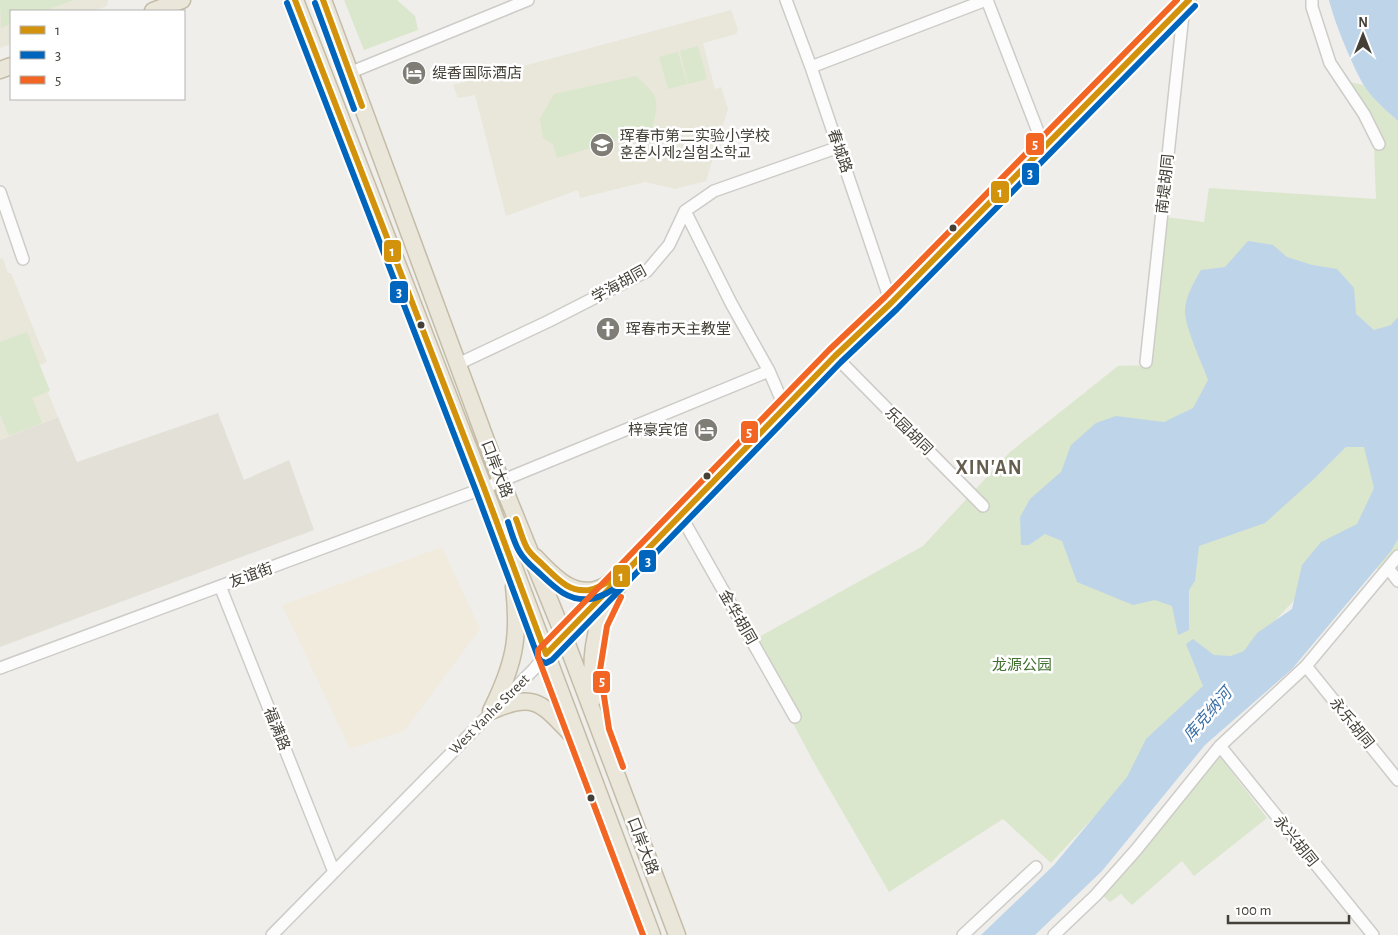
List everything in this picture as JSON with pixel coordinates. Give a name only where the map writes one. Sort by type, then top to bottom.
[{"type":"highway","points":[[156,10],[182,0]]},
{"type":"highway","name":"口岸大路","points":[[295,0],[484,488],[652,935]]},
{"type":"highway","name":"口岸大路","points":[[323,0],[501,481],[564,636],[677,935]]},
{"type":"highway","points":[[528,551],[561,582],[569,587],[585,590],[605,586],[633,565]]},
{"type":"highway","points":[[491,711],[503,687],[510,667],[517,630],[512,562]]},
{"type":"highway","points":[[600,731],[592,682],[592,662],[603,613],[610,597],[633,565]]},
{"type":"highway","points":[[491,711],[511,702],[521,701],[540,705],[547,708],[579,742]]},
{"type":"main road","name":"West Yanhe Street","points":[[546,654],[835,356],[891,303],[1186,3]]},
{"type":"street","points":[[349,73],[528,0]]},
{"type":"street","name":"春城路","points":[[786,0],[811,67],[891,303]]},
{"type":"street","points":[[811,67],[986,0],[1044,147]]},
{"type":"street","points":[[1312,0],[1312,7],[1330,63],[1364,114],[1379,144]]},
{"type":"street","name":"南堤胡同","points":[[1146,362],[1186,3]]},
{"type":"street","points":[[785,408],[769,371],[731,303],[685,211],[714,191],[839,148]]},
{"type":"street","points":[[0,192],[23,259]]},
{"type":"street","name":"学海胡同","points":[[458,364],[549,321],[647,271],[669,245],[685,211]]},
{"type":"street","name":"乐园胡同","points":[[835,356],[983,506]]},
{"type":"street","name":"友谊街","points":[[0,668],[484,488],[769,371]]},
{"type":"street","name":"金华胡同","points":[[681,516],[795,717]]},
{"type":"street","points":[[1054,935],[1096,895],[1136,850],[1220,746],[1306,666],[1398,556]]},
{"type":"street","points":[[1388,568],[1398,581]]},
{"type":"street","name":"福满路","points":[[220,586],[334,872]]},
{"type":"street","name":"West Yanhe Street","points":[[272,935],[534,669],[546,654]]},
{"type":"street","name":"永乐胡同","points":[[1306,666],[1398,780]]},
{"type":"street","name":"永兴胡同","points":[[1220,746],[1373,935]]},
{"type":"street","points":[[963,935],[1036,867]]},
{"type":"shaded area","points":[[0,0],[108,0],[107,6],[96,10],[10,10],[10,44],[0,48]]},
{"type":"shaded area","name":"珲春市第二实验小学校 훈춘시제2실험소학교","points":[[731,10],[738,30],[736,34],[703,43],[715,89],[721,87],[728,109],[706,181],[675,189],[645,182],[580,198],[578,190],[506,216],[475,95],[458,98],[453,85]]},
{"type":"shaded area","points":[[3,258],[8,273],[11,273],[47,362],[37,366],[58,417],[0,440],[0,259]]},
{"type":"shaded area","points":[[218,413],[244,480],[289,460],[314,530],[0,647],[0,440],[58,417],[77,462]]},
{"type":"shaded area","points":[[442,547],[480,629],[404,731],[350,749],[282,605]]},
{"type":"green space","points":[[0,0],[74,0],[47,10],[10,10],[10,24],[1,28]]},
{"type":"green space","points":[[344,0],[397,0],[415,16],[418,30],[364,50]]},
{"type":"green space","points":[[698,46],[707,79],[688,84],[680,51]]},
{"type":"green space","points":[[678,52],[687,84],[668,89],[659,57]]},
{"type":"green space","points":[[636,76],[650,89],[656,99],[656,111],[652,130],[557,158],[553,144],[543,138],[540,119],[554,94]]},
{"type":"green space","name":"龙源公园","points":[[1345,81],[1363,85],[1377,102],[1398,121],[1398,587],[1347,543],[1051,863],[1003,819],[889,892],[812,759],[750,642],[923,546],[1010,452],[1118,366],[1149,365],[1166,217],[1204,222],[1209,188],[1376,199],[1373,122]]},
{"type":"green space","points":[[27,332],[50,391],[32,398],[42,423],[9,436],[0,414],[0,342]]},
{"type":"green space","points":[[1218,754],[1267,818],[1194,876],[1182,861],[1132,905],[1121,894],[1110,902],[1102,895]]},
{"type":"water","points":[[1329,0],[1398,0],[1398,121],[1375,99],[1363,84],[1344,43]]},
{"type":"water","name":"库克纳河","points":[[1248,241],[1273,245],[1287,257],[1312,265],[1337,269],[1354,288],[1356,314],[1374,330],[1391,325],[1398,317],[1398,539],[1391,551],[1292,669],[1205,745],[1102,871],[1035,935],[981,935],[1054,865],[1127,777],[1146,739],[1203,686],[1186,644],[1193,639],[1214,655],[1231,656],[1244,651],[1257,633],[1292,609],[1302,565],[1321,542],[1357,524],[1374,488],[1364,447],[1346,447],[1265,523],[1199,546],[1195,581],[1189,590],[1189,630],[1178,635],[1172,606],[1155,600],[1133,605],[1077,582],[1062,541],[1045,534],[1029,545],[1021,545],[1020,517],[1030,499],[1061,472],[1071,445],[1096,423],[1116,416],[1164,422],[1193,408],[1208,380],[1187,325],[1185,310],[1187,299],[1201,270],[1225,267]]},
{"type":"transit line","name":"1","points":[[295,0],[484,488],[546,654],[835,356],[891,303],[1189,0]]},
{"type":"transit line","name":"1","points":[[323,0],[362,106]]},
{"type":"transit line","name":"5","points":[[643,935],[538,657],[538,650],[829,350],[885,297],[1177,0]]},
{"type":"transit line","name":"3","points":[[287,3],[476,491],[538,657],[546,663],[552,660],[841,362],[897,309],[1195,6]]},
{"type":"transit line","name":"3","points":[[315,3],[354,109]]},
{"type":"transit line","name":"1","points":[[516,519],[530,553],[569,587],[589,590],[601,586],[620,575]]},
{"type":"transit line","name":"3","points":[[508,522],[516,544],[525,560],[554,587],[567,595],[582,599],[595,598],[625,582]]},
{"type":"transit line","name":"5","points":[[621,597],[607,626],[600,670],[609,729],[623,767]]},
{"type":"place","name":"缇香国际酒店","points":[[414,73]]},
{"type":"place","name":"珲春市第二实验小学校 훈춘시제2실험소학교","points":[[602,145]]},
{"type":"place","name":"珲春市天主教堂","points":[[608,329]]},
{"type":"place","name":"梓豪宾馆","points":[[706,430]]},
{"type":"district","name":"XIN'AN","points":[[989,467]]}]
